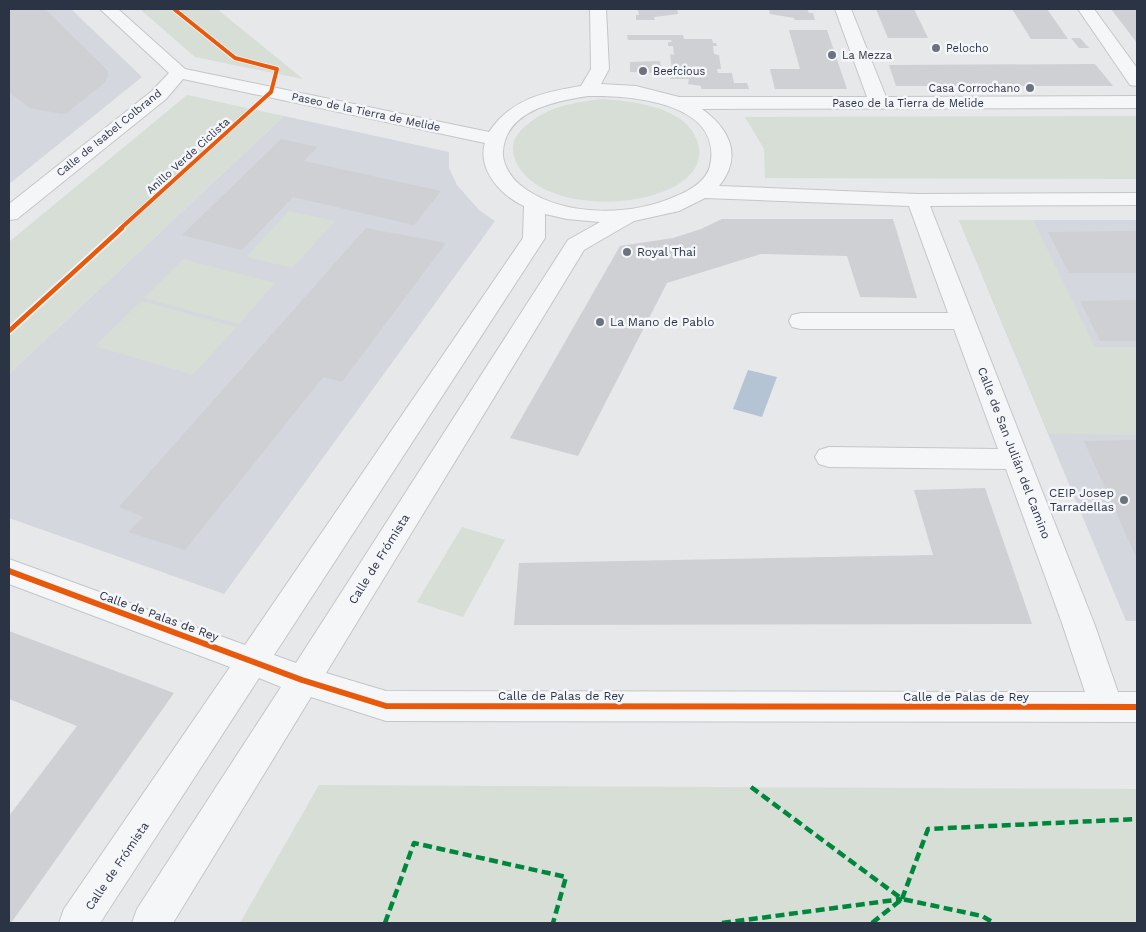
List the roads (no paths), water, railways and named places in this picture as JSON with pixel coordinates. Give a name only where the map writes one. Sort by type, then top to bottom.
[{"type":"street","points":[[108,9],[179,73]]},
{"type":"street","points":[[588,90],[600,69],[598,9]]},
{"type":"street","points":[[844,9],[879,103]]},
{"type":"street","points":[[1086,9],[1137,81]]},
{"type":"street","name":"Paseo de la Tierra de Melide","points":[[179,73],[494,139]]},
{"type":"street","name":"Calle de Isabel Colbrand","points":[[9,214],[158,95],[179,73]]},
{"type":"street","points":[[588,90],[621,90],[652,94],[679,104],[703,117],[718,134],[723,154],[718,174],[702,192],[681,203],[656,212],[627,216],[594,216],[563,212],[535,202],[512,189],[498,172],[492,155],[494,139],[502,126],[519,112],[536,102],[556,95],[588,90]]},
{"type":"street","name":"Paseo de la Tierra de Melide","points":[[679,104],[1137,102]]},
{"type":"street","points":[[702,192],[917,200],[1137,199]]},
{"type":"street","name":"Calle de San Julián del Camino","points":[[917,200],[1078,623],[1122,707]]},
{"type":"street","name":"Calle de Frómista","points":[[78,923],[534,238],[535,202]]},
{"type":"street","name":"Calle de Frómista","points":[[151,923],[576,245],[627,216]]},
{"type":"street","points":[[801,321],[963,321]]},
{"type":"street","points":[[829,457],[1016,459]]},
{"type":"street","name":"Calle de Palas de Rey","points":[[9,571],[302,680],[386,706],[1122,707]]},
{"type":"water","points":[[748,370],[777,377],[762,417],[733,409]]},
{"type":"place","name":"Pelocho","points":[[936,48]]},
{"type":"place","name":"La Mezza","points":[[832,55]]},
{"type":"place","name":"Beefcious","points":[[643,71]]},
{"type":"place","name":"Casa Corrochano","points":[[1030,88]]},
{"type":"place","name":"Royal Thai","points":[[627,252]]},
{"type":"place","name":"La Mano de Pablo","points":[[600,322]]},
{"type":"place","name":"CEIP Josep Tarradellas","points":[[1124,500]]}]
